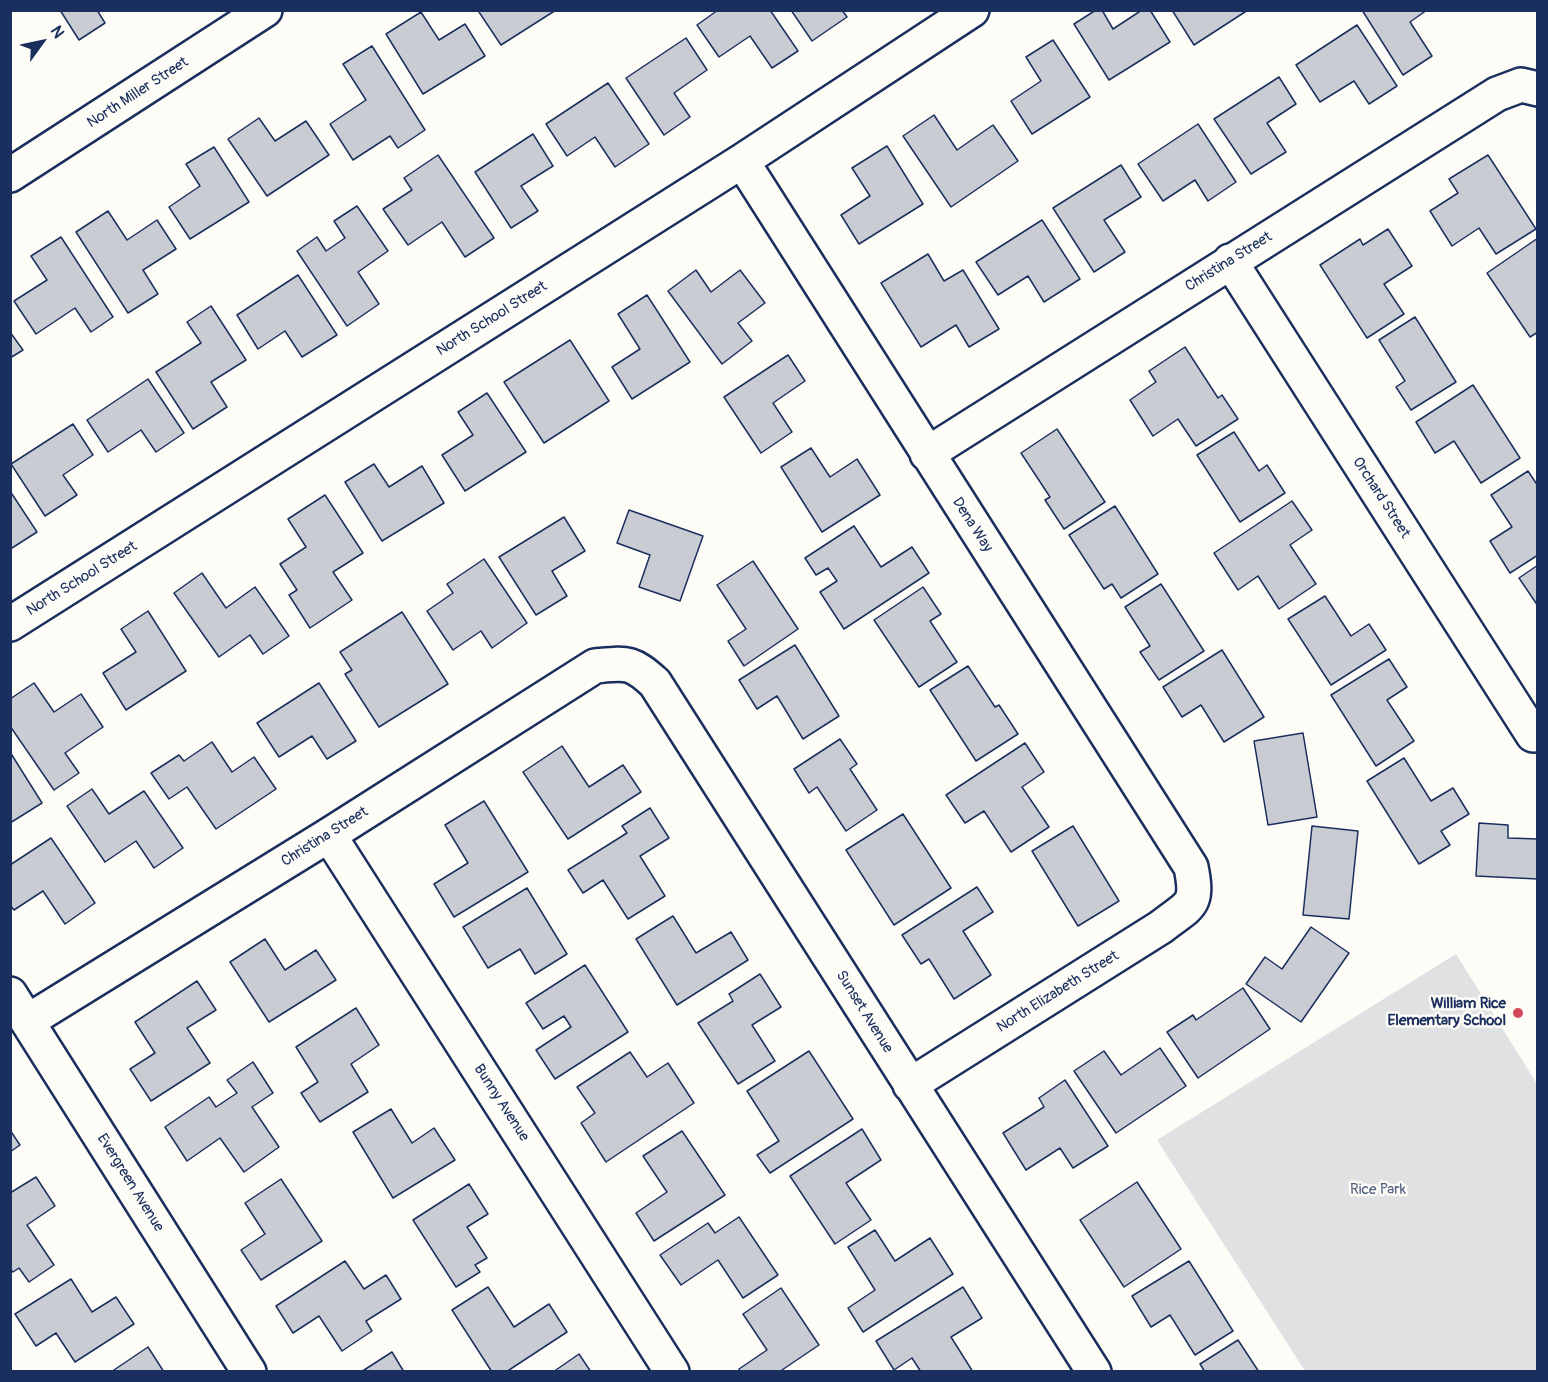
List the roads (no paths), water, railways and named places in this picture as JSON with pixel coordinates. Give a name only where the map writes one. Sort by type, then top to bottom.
[{"type":"street","name":"North School Street","points":[[10,624],[742,161],[972,10]]},
{"type":"street","name":"North Miller Street","points":[[10,175],[250,15]]},
{"type":"street","name":"Christina Street","points":[[927,454],[1497,93],[1521,85],[1537,89]]},
{"type":"street","name":"Dena Way","points":[[742,161],[1191,867],[1196,891]]},
{"type":"street","name":"Orchard Street","points":[[1230,261],[1533,735]]},
{"type":"street","name":"Christina Street","points":[[28,1021],[329,835],[595,666],[624,663]]},
{"type":"street","name":"Sunset Avenue","points":[[624,663],[638,668],[655,683],[1094,1371]]},
{"type":"street","name":"Bunny Avenue","points":[[329,835],[672,1371]]},
{"type":"street","name":"North Elizabeth Street","points":[[910,1085],[1161,927],[1191,903],[1196,891]]},
{"type":"street","name":"Evergreen Avenue","points":[[10,994],[249,1371]]},
{"type":"place","name":"William Rice Elementary School","points":[[1518,1013]]},
{"type":"park label","name":"Rice Park","points":[[1378,1190]]}]
